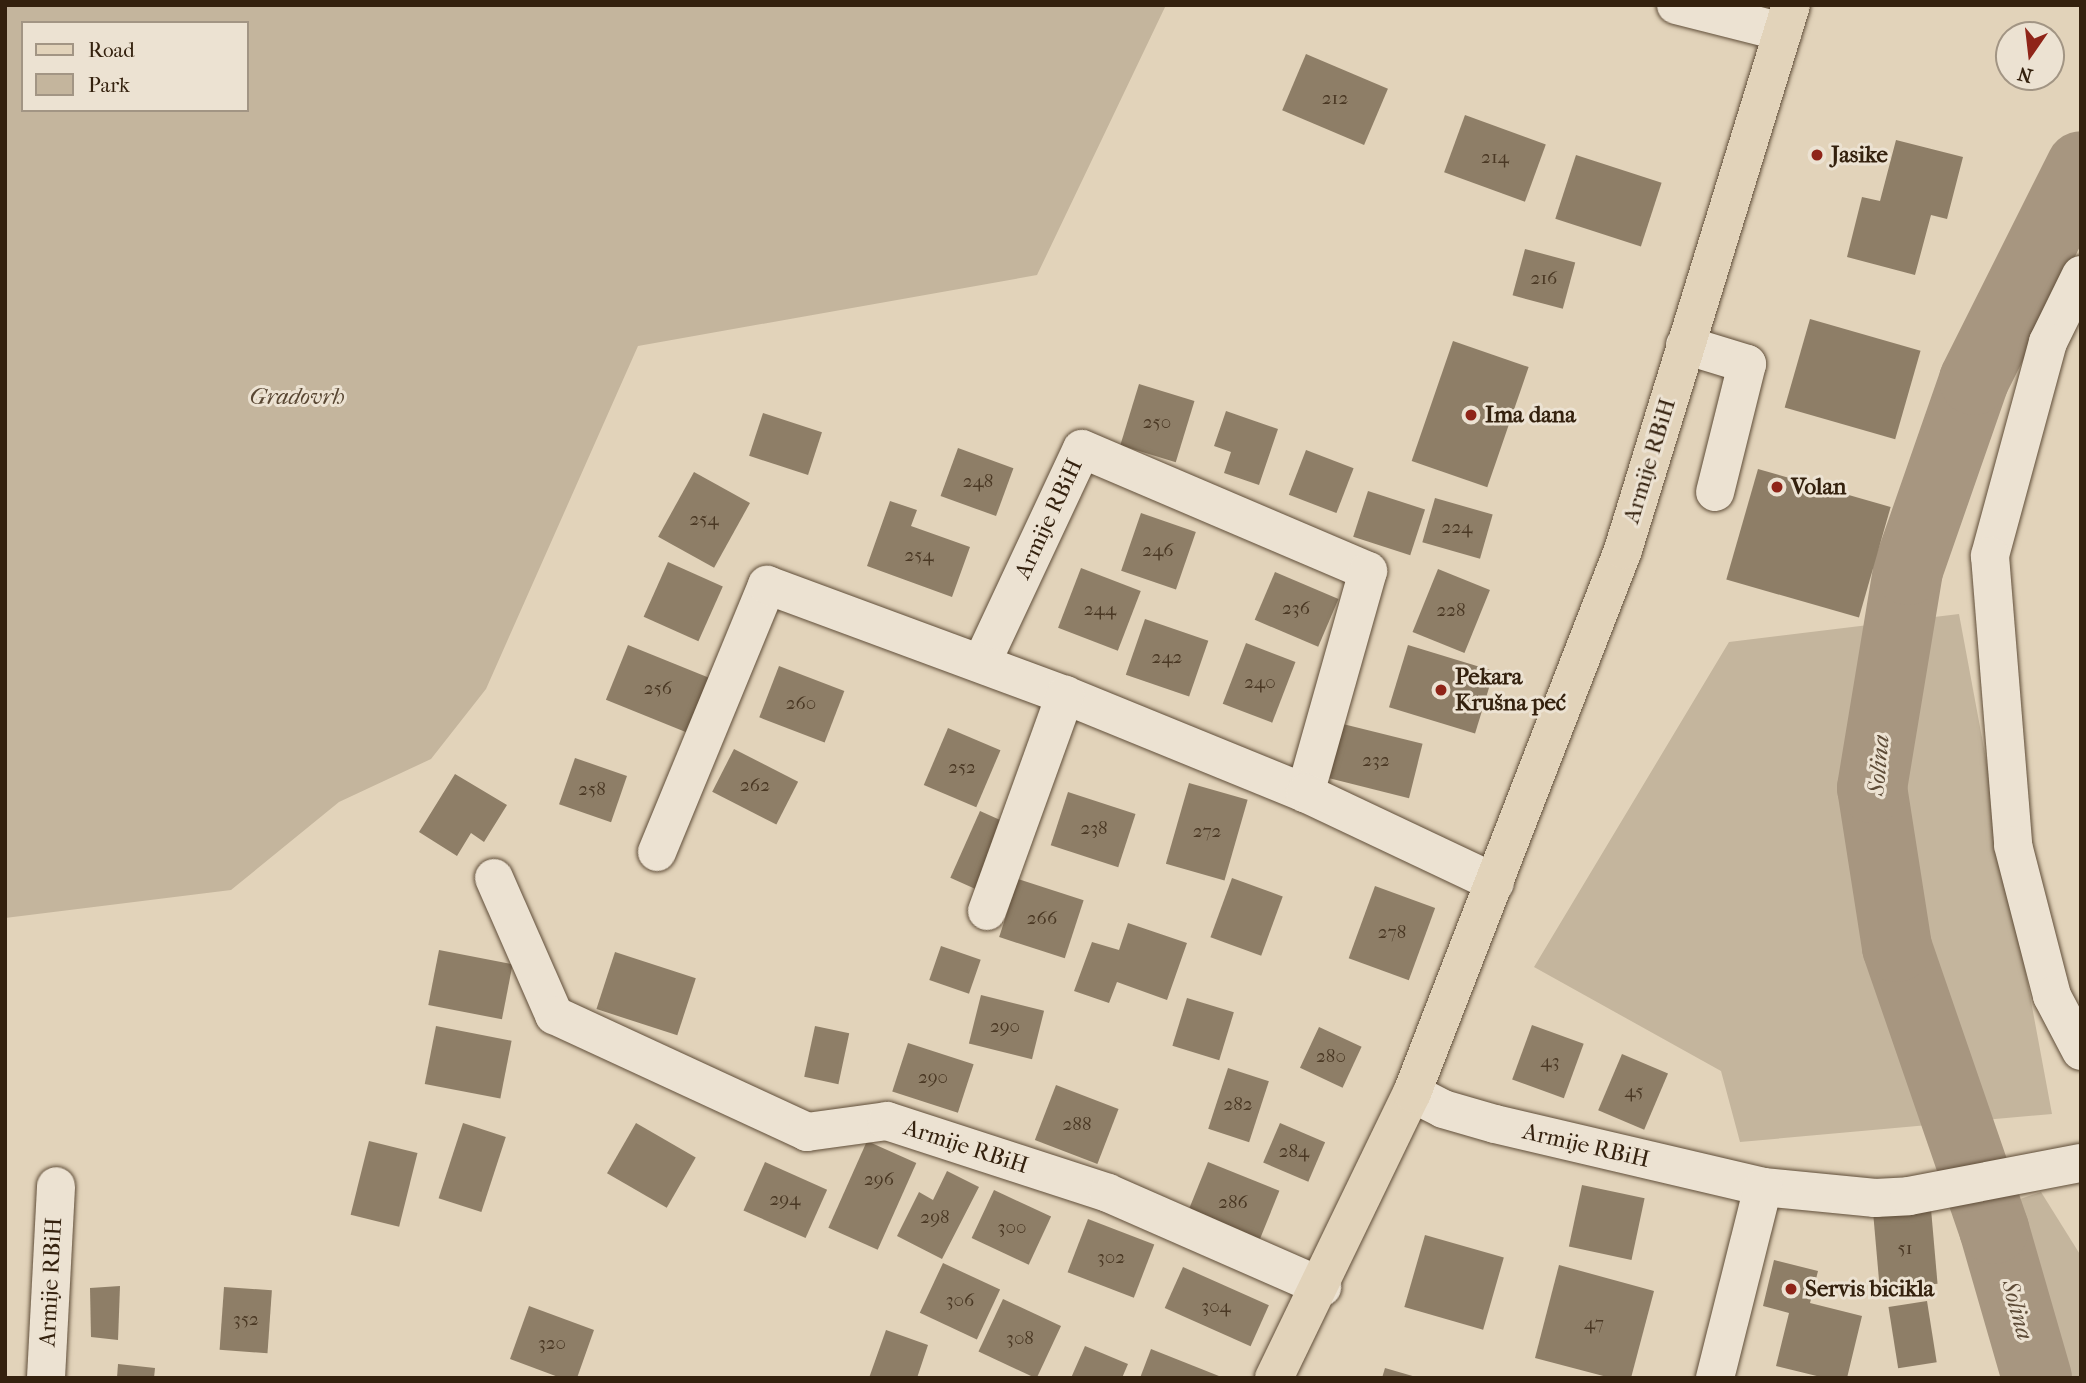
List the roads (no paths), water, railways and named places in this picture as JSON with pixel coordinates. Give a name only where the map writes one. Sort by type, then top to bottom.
[{"type":"main road","name":"Armije RBiH","points":[[1274,1378],[1322,1287],[1412,1093],[1623,550],[1787,19]]},
{"type":"street","name":"Armije RBiH","points":[[1676,5],[1787,19]]},
{"type":"street","points":[[2081,275],[2048,342],[1990,556],[2013,845],[2052,996],[2081,1051]]},
{"type":"street","points":[[1685,345],[1747,363],[1715,492]]},
{"type":"street","name":"Armije RBiH","points":[[982,662],[1082,449],[1368,571],[1305,793]]},
{"type":"street","points":[[657,852],[767,585],[982,662],[1305,793],[1495,883]]},
{"type":"street","points":[[986,911],[1065,695]]},
{"type":"street","name":"Armije RBiH","points":[[494,878],[554,1015],[807,1132],[887,1121],[1108,1193],[1322,1287]]},
{"type":"street","name":"Armije RBiH","points":[[1412,1093],[1443,1109],[1495,1124],[1763,1187],[1874,1199],[1909,1196],[2070,1166]]},
{"type":"street","name":"Armije RBiH","points":[[46,1378],[56,1185]]},
{"type":"street","points":[[1715,1378],[1763,1187]]},
{"type":"waterway","name":"Solina","points":[[2037,1378],[1994,1229],[1897,947],[1872,788],[1908,570],[1974,380],[2081,166]]},
{"type":"place","name":"Jasike","points":[[1817,155]]},
{"type":"place","name":"Ima dana","points":[[1471,415]]},
{"type":"place","name":"Volan","points":[[1777,487]]},
{"type":"place","name":"Pekara Krušna peć","points":[[1441,690]]},
{"type":"place","name":"Servis bicikla","points":[[1791,1289]]},
{"type":"park label","name":"Gradovrh","points":[[297,397]]}]
